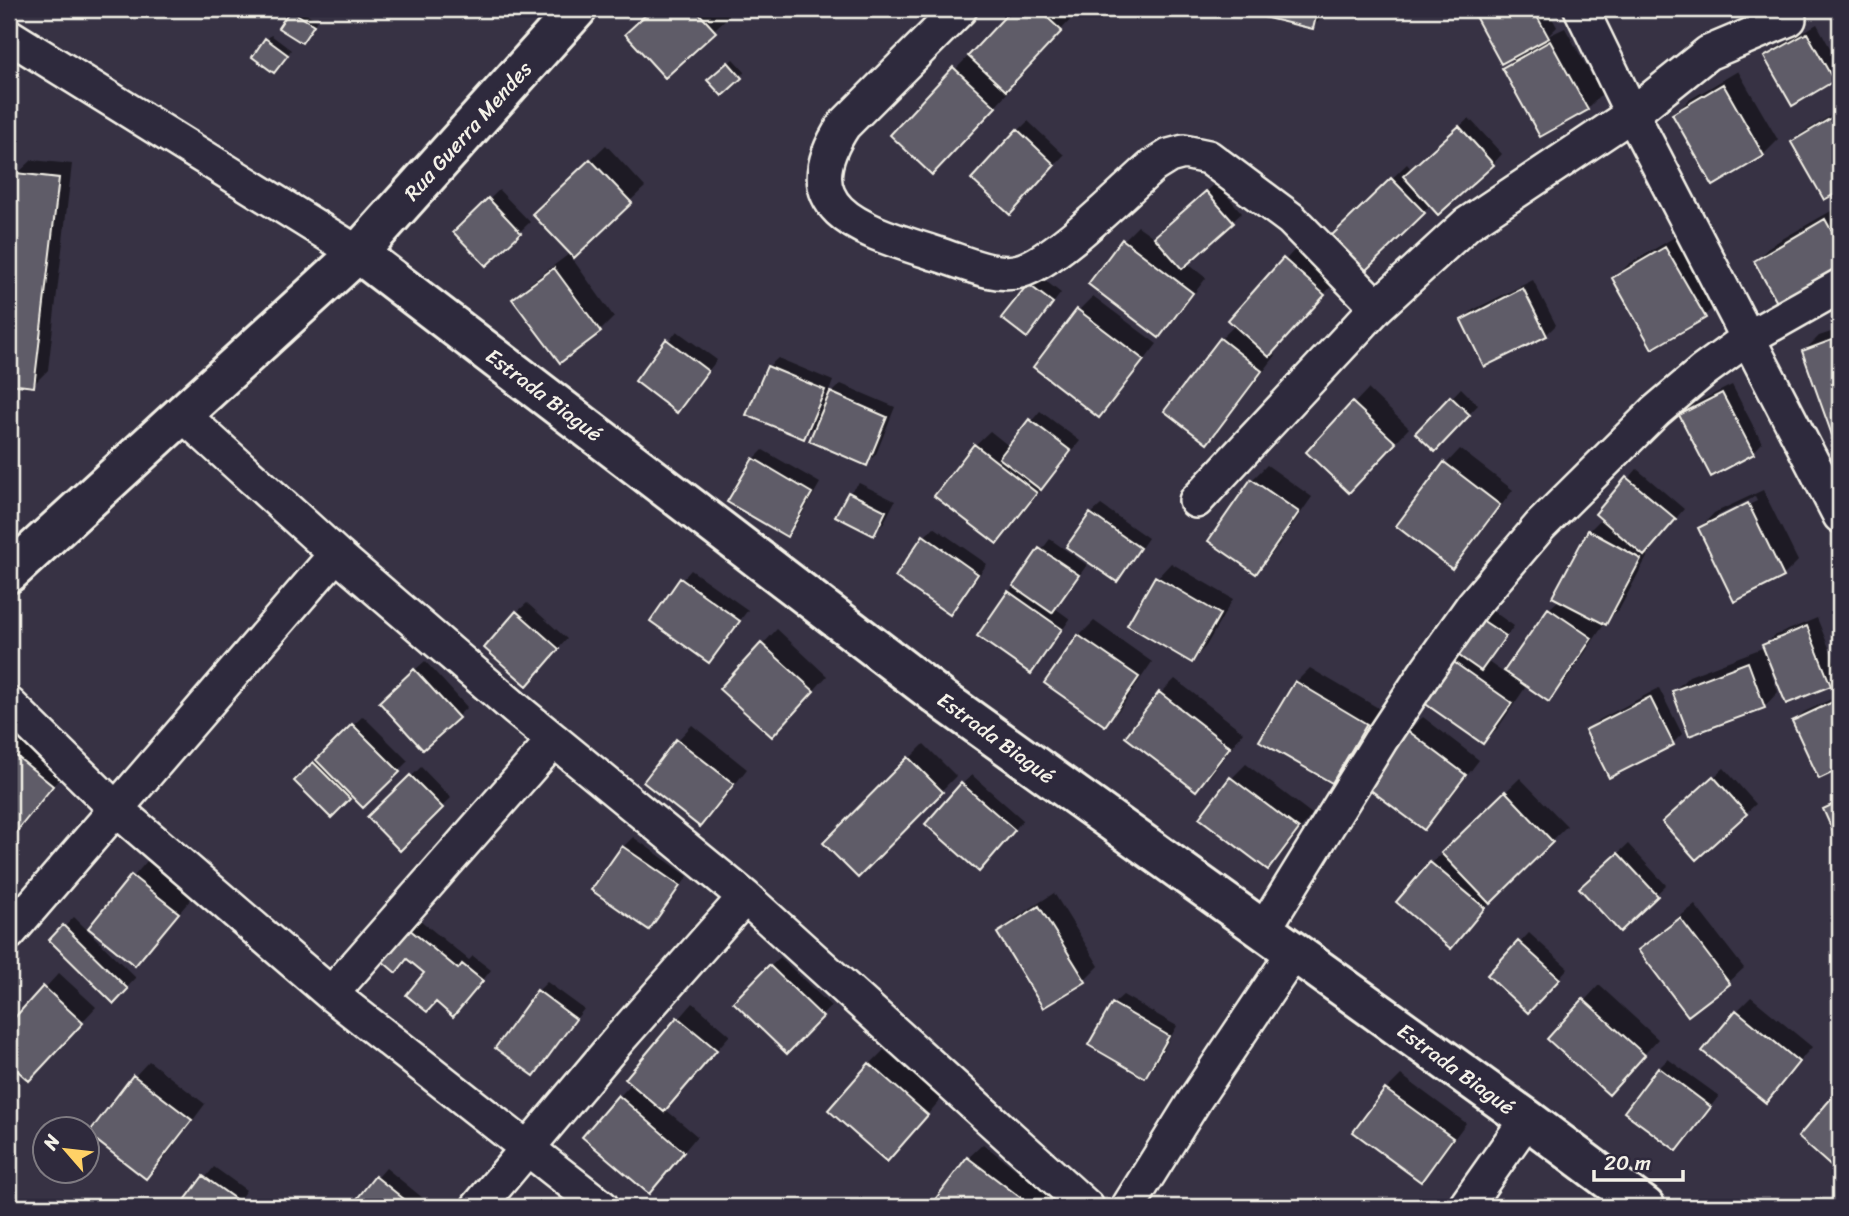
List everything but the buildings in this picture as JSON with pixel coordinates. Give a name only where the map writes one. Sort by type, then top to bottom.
[{"type":"main road","name":"Rua Guerra Mendes","points":[[9,573],[358,253],[577,9]]},
{"type":"main road","name":"Estrada Biagué","points":[[358,253],[947,703],[1264,929],[1645,1207]]},
{"type":"street","points":[[960,9],[844,125],[832,144],[825,160],[823,181],[832,200],[851,220],[870,232],[976,266],[1009,273],[1020,271],[1031,267],[1061,247],[1153,166],[1169,156],[1184,152],[1208,157],[1291,219],[1377,307]]},
{"type":"street","points":[[1581,9],[1632,114],[1840,516]]},
{"type":"street","points":[[1196,501],[1377,307],[1467,224],[1632,114],[1708,53],[1789,19]]},
{"type":"street","points":[[9,36],[358,253]]},
{"type":"street","points":[[1264,929],[1380,741],[1473,605],[1540,526],[1612,453],[1684,387],[1748,338],[1840,286]]},
{"type":"street","points":[[183,415],[337,554],[554,740],[745,897],[1087,1207]]},
{"type":"street","points":[[9,933],[337,554]]},
{"type":"street","points":[[9,704],[115,808],[331,994],[602,1207]]},
{"type":"street","points":[[331,994],[554,740]]},
{"type":"street","points":[[478,1207],[745,897]]},
{"type":"street","points":[[1128,1207],[1196,1098],[1294,952]]},
{"type":"street","points":[[1465,1207],[1527,1119]]}]
